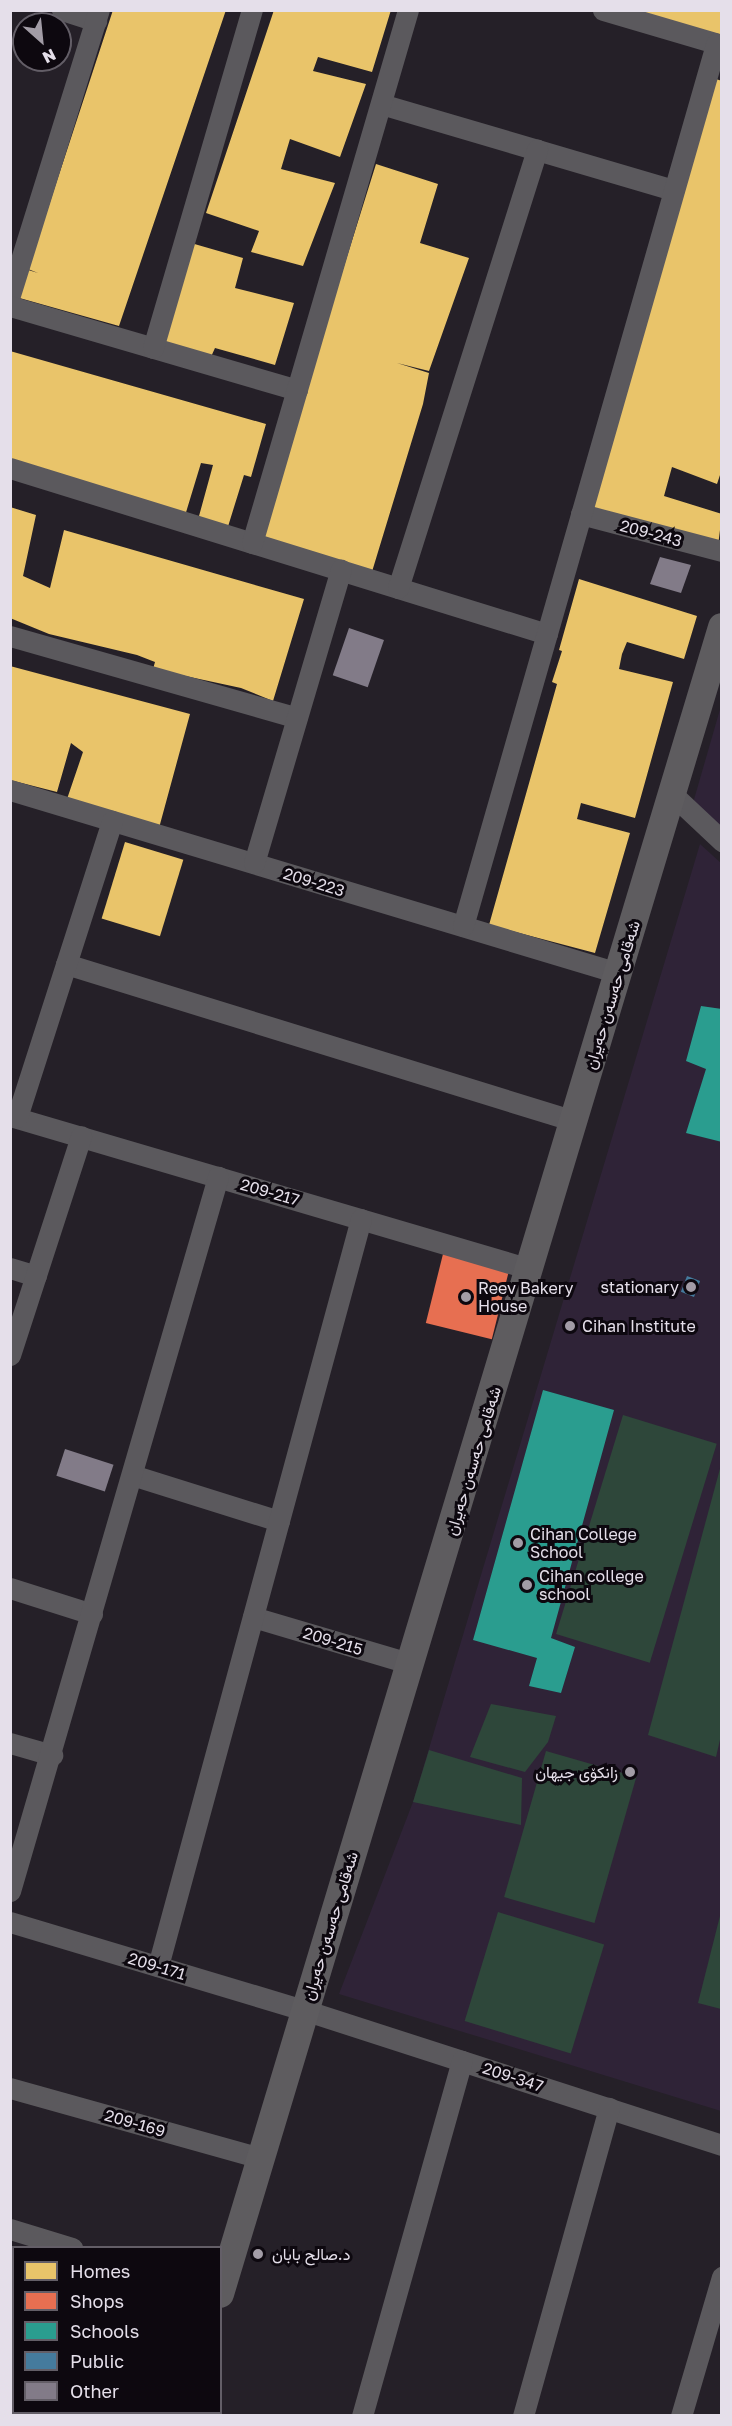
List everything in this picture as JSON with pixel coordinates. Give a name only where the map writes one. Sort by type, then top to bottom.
[{"type":"street","points":[[10,295],[97,16],[62,10]]},
{"type":"street","points":[[153,348],[252,10]]},
{"type":"street","points":[[252,543],[408,10]]},
{"type":"street","points":[[463,926],[674,190],[719,45],[603,10]]},
{"type":"street","points":[[381,104],[674,190]]},
{"type":"street","points":[[398,588],[537,150]]},
{"type":"street","points":[[10,306],[297,390]]},
{"type":"street","points":[[10,468],[547,634]]},
{"type":"street","name":"209-243","points":[[581,514],[722,551]]},
{"type":"street","points":[[254,863],[341,570]]},
{"type":"street","name":"شەقامی حەسەن حەیران","points":[[222,2289],[304,2010],[412,1664],[722,627]]},
{"type":"street","points":[[10,636],[297,718]]},
{"type":"street","name":"209-223","points":[[10,790],[618,973]]},
{"type":"street","points":[[672,794],[722,841]]},
{"type":"street","points":[[14,1117],[112,821]]},
{"type":"street","points":[[66,964],[574,1121]]},
{"type":"street","name":"209-217","points":[[14,1117],[530,1269]]},
{"type":"street","points":[[10,1355],[81,1136]]},
{"type":"street","points":[[10,1891],[52,1755],[218,1177]]},
{"type":"street","points":[[158,1966],[361,1219]]},
{"type":"street","points":[[10,1268],[36,1276]]},
{"type":"street","points":[[132,1475],[279,1521]]},
{"type":"street","points":[[10,1588],[92,1614]]},
{"type":"street","name":"209-215","points":[[253,1617],[412,1664]]},
{"type":"street","points":[[10,1743],[52,1755]]},
{"type":"street","name":"209-171","points":[[10,1922],[304,2010]]},
{"type":"street","name":"209-347","points":[[304,2010],[722,2145]]},
{"type":"street","points":[[362,2415],[462,2061]]},
{"type":"street","name":"209-169","points":[[10,2088],[260,2158]]},
{"type":"street","points":[[523,2415],[609,2108]]},
{"type":"street","points":[[10,2229],[69,2246]]},
{"type":"street","points":[[681,2415],[717,2308],[722,2277]]},
{"type":"shaded area","points":[[721,706],[721,831],[693,803]]},
{"type":"shaded area","points":[[700,844],[722,864],[721,2111],[339,1994],[413,1802]]},
{"type":"green space","points":[[623,1415],[717,1444],[650,1663],[556,1634]]},
{"type":"green space","points":[[721,1465],[722,1731],[716,1757],[648,1735]]},
{"type":"green space","points":[[491,1704],[556,1716],[548,1742],[525,1772],[470,1757]]},
{"type":"green space","points":[[429,1750],[522,1778],[521,1825],[413,1802]]},
{"type":"green space","points":[[546,1751],[636,1777],[594,1923],[504,1897]]},
{"type":"green space","points":[[498,1912],[604,1944],[571,2053],[465,2021]]},
{"type":"green space","points":[[721,1912],[721,2009],[698,2003]]},
{"type":"building: Homes","points":[[113,10],[226,10],[119,326],[16,297],[25,269],[38,273],[28,269]]},
{"type":"building: Homes","points":[[274,10],[391,10],[372,72],[318,57],[313,71],[366,84],[340,157],[290,139],[281,169],[335,183],[303,266],[251,252],[259,231],[206,213]]},
{"type":"building: Homes","points":[[628,10],[722,10],[722,35]]},
{"type":"building: Homes","points":[[716,79],[722,81],[722,469],[717,484],[672,467],[664,496],[722,514],[718,546],[589,507]]},
{"type":"building: Homes","points":[[376,164],[438,184],[420,243],[469,258],[429,371],[397,363],[429,373],[423,404],[371,575],[257,544]]},
{"type":"building: Homes","points":[[191,243],[243,258],[235,288],[294,303],[275,365],[215,348],[210,359],[157,343]]},
{"type":"building: Homes","points":[[10,351],[266,424],[251,477],[244,475],[226,533],[196,527],[213,465],[201,463],[184,519],[10,473]]},
{"type":"building: Homes","points":[[10,507],[36,515],[23,576],[50,588],[64,530],[304,599],[273,701],[241,688],[153,669],[155,662],[137,655],[49,634],[10,618]]},
{"type":"building: Homes","points":[[579,579],[697,616],[684,659],[627,642],[622,654],[619,669],[673,682],[635,818],[581,803],[577,819],[630,833],[595,953],[489,925],[557,684],[552,682],[562,651],[559,650]]},
{"type":"building: Homes","points":[[10,666],[190,714],[159,828],[67,799],[83,752],[71,743],[57,792],[10,780]]},
{"type":"building: Homes","points":[[125,842],[183,860],[160,936],[102,919]]},
{"type":"building: Shops","name":"Reev Bakery House","points":[[443,1254],[509,1270],[492,1339],[426,1323]]},
{"type":"building: Schools","points":[[701,1006],[722,1009],[722,1142],[686,1133],[706,1069],[686,1061]]},
{"type":"building: Schools","name":"Cihan college school","points":[[543,1390],[614,1410],[551,1638],[575,1647],[561,1693],[529,1686],[537,1658],[473,1640]]},
{"type":"building: Public","name":"stationary","points":[[687,1276],[700,1281],[694,1297],[681,1292]]},
{"type":"building: Other","points":[[660,557],[691,565],[681,593],[650,584]]},
{"type":"building: Other","points":[[349,628],[384,640],[368,687],[333,675]]},
{"type":"building: Other","points":[[65,1449],[114,1465],[105,1491],[56,1476]]},
{"type":"place","name":"stationary","points":[[691,1287]]},
{"type":"place","name":"Reev Bakery House","points":[[466,1297]]},
{"type":"place","name":"Cihan Institute","points":[[570,1326]]},
{"type":"place","name":"Cihan College School","points":[[518,1543]]},
{"type":"place","name":"Cihan college school","points":[[527,1585]]},
{"type":"place","name":"زانکۆی جیھان","points":[[630,1772]]},
{"type":"place","name":"د.صالح بابان","points":[[258,2254]]}]
